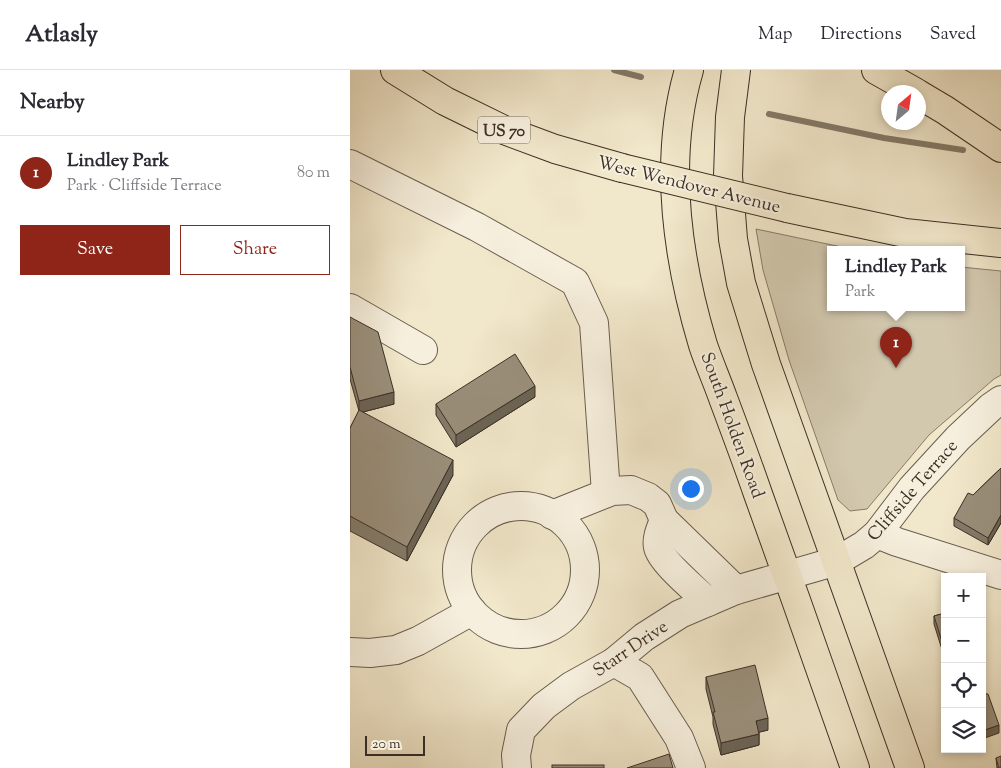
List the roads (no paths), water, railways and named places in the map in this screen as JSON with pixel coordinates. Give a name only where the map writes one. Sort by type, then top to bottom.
[{"type":"main road","name":"West Wendover Avenue","points":[[395,70],[445,101],[504,130],[555,149],[622,168],[787,208],[906,233],[1001,243]]},
{"type":"main road","name":"South Holden Road","points":[[689,70],[680,110],[676,151],[677,200],[681,244],[692,302],[704,347],[788,576],[855,768]]},
{"type":"main road","points":[[736,70],[730,117],[728,176],[733,239],[741,283],[766,364],[910,768]]},
{"type":"main road","points":[[876,70],[903,85]]},
{"type":"main road","points":[[926,99],[1001,148]]},
{"type":"street","points":[[350,164],[477,227],[575,282],[594,323],[606,493]]},
{"type":"street","points":[[350,308],[423,350]]},
{"type":"street","name":"Cliffside Terrace","points":[[788,576],[837,561],[864,545],[877,534],[912,488],[958,438],[1001,400]]},
{"type":"street","points":[[552,514],[612,490],[630,490],[648,497],[657,504],[669,538],[672,568],[708,602]]},
{"type":"street","points":[[517,506],[540,509],[562,521],[576,536],[583,551],[586,579],[582,594],[570,614],[560,622],[539,632],[515,634],[503,631],[481,619],[472,611],[465,601],[456,578],[456,555],[466,533],[482,517],[505,507],[517,506]]},
{"type":"street","points":[[877,534],[1001,575]]},
{"type":"street","points":[[669,538],[736,590]]},
{"type":"street","name":"Starr Drive","points":[[517,768],[516,755],[521,730],[544,706],[571,686],[614,662],[644,637],[680,614],[736,590],[788,576]]},
{"type":"street","points":[[350,653],[396,650],[472,611]]},
{"type":"street","points":[[614,662],[640,677],[679,738],[691,768]]},
{"type":"waterway","points":[[614,70],[641,77]]},
{"type":"waterway","points":[[769,114],[884,138],[963,150]]},
{"type":"place","name":"Lindley Park","points":[[896,368]]}]
